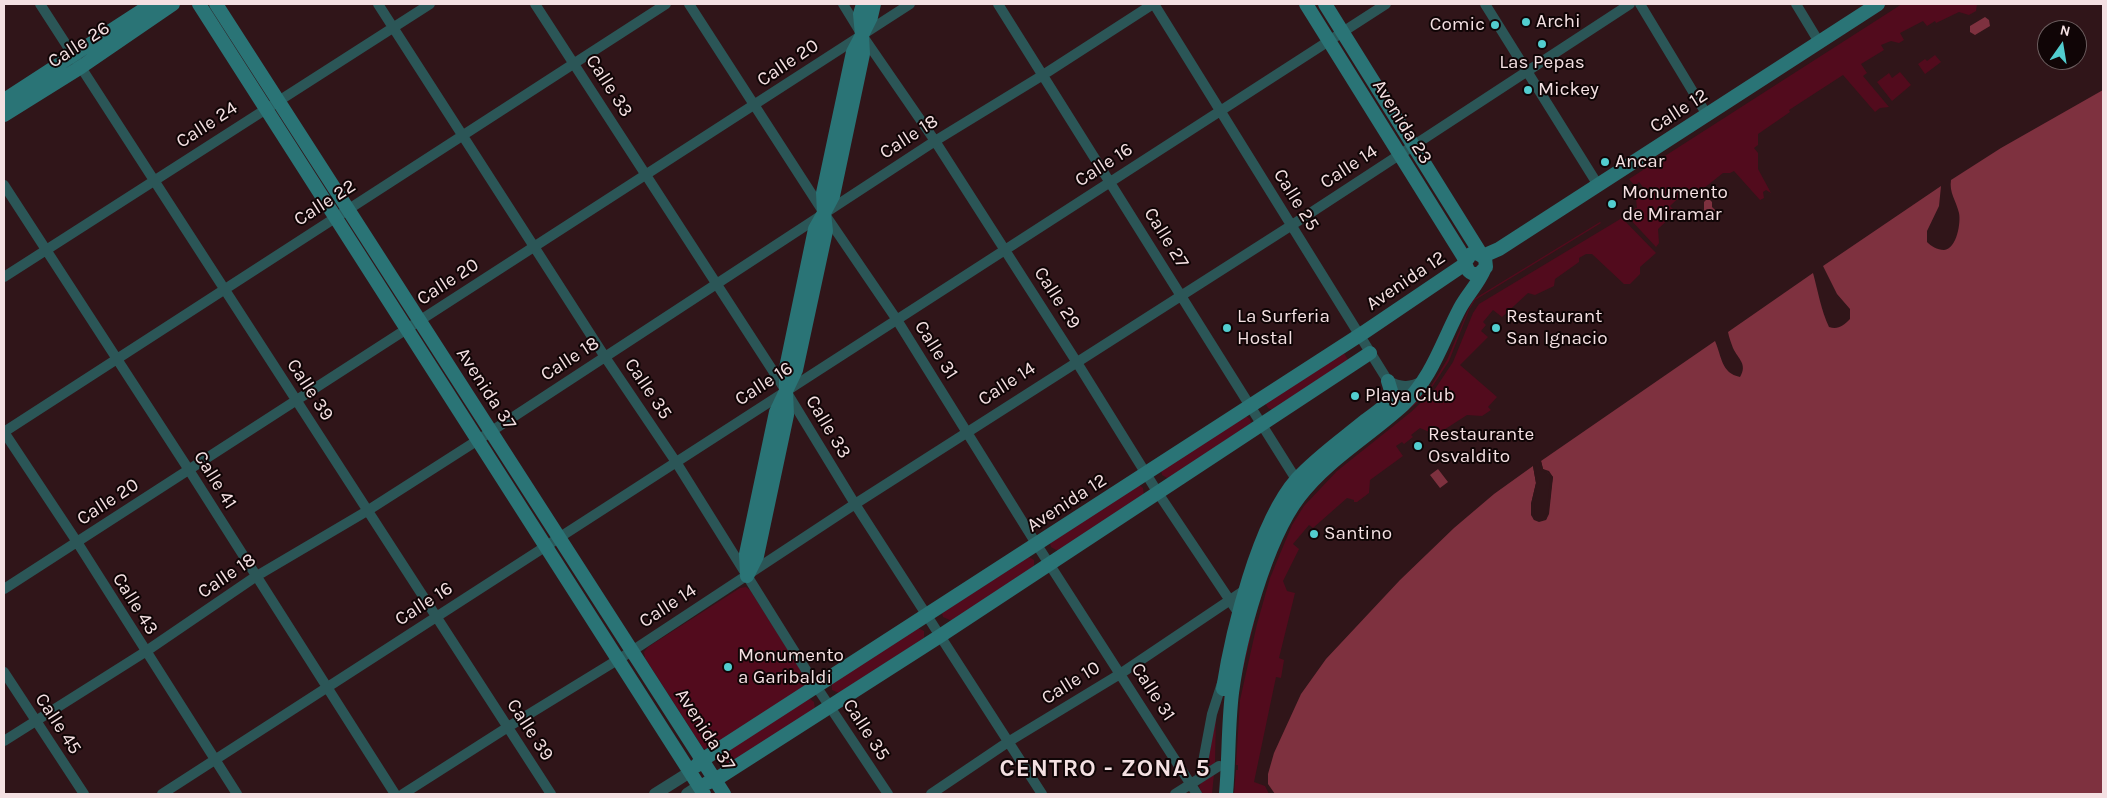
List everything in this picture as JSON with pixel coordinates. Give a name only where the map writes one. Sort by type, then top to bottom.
[{"type":"main road","name":"Calle 26","points":[[4,115],[152,4]]},
{"type":"main road","name":"Calle 26","points":[[4,100],[77,61],[173,4]]},
{"type":"main road","name":"Avenida 37","points":[[199,4],[702,790]]},
{"type":"main road","name":"Avenida 37","points":[[216,4],[724,794]]},
{"type":"main road","points":[[862,35],[860,14],[863,4]]},
{"type":"main road","points":[[747,576],[746,554],[776,412],[786,391],[786,368],[815,229],[824,213],[823,193],[848,70],[852,52],[871,17],[874,4]]},
{"type":"main road","name":"Avenida 23","points":[[1306,4],[1466,263]]},
{"type":"main road","name":"Avenida 23","points":[[1325,4],[1484,262]]},
{"type":"main road","name":"Calle 12","points":[[1484,262],[1499,249],[1878,4]]},
{"type":"main road","points":[[1466,263],[1468,270],[1473,274],[1479,274],[1484,262]]},
{"type":"main road","points":[[1300,486],[1402,406],[1425,380],[1462,305],[1480,281],[1484,262]]},
{"type":"main road","name":"Avenida 12","points":[[690,772],[702,760],[1251,406],[1466,263]]},
{"type":"main road","points":[[702,790],[1370,353]]},
{"type":"main road","points":[[1226,794],[1233,690],[1251,591],[1271,524],[1322,456],[1387,404],[1392,394],[1388,381]]},
{"type":"main road","points":[[1217,794],[1220,717],[1227,668],[1239,614],[1251,591]]},
{"type":"street","name":"Calle 39","points":[[40,4],[367,511],[438,616],[551,794]]},
{"type":"street","name":"Calle 35","points":[[378,4],[605,357],[676,462],[816,686],[888,794]]},
{"type":"street","name":"Calle 24","points":[[4,277],[430,4]]},
{"type":"street","name":"Calle 33","points":[[534,4],[786,391],[855,504],[1042,794]]},
{"type":"street","name":"Calle 22","points":[[4,432],[115,358],[336,218],[666,4]]},
{"type":"street","name":"Calle 31","points":[[689,4],[824,213],[897,320],[1120,674],[1195,781],[1197,794]]},
{"type":"street","name":"Calle 29","points":[[843,4],[862,35],[935,141],[1158,493],[1239,614]]},
{"type":"street","name":"Calle 20","points":[[4,589],[296,399],[755,106],[910,4]]},
{"type":"street","name":"Calle 27","points":[[998,4],[1300,486]]},
{"type":"street","name":"Calle 18","points":[[4,741],[145,652],[256,577],[367,511],[491,432],[935,141],[1043,75],[1153,4]]},
{"type":"street","name":"Calle 25","points":[[1153,4],[1292,225],[1358,336],[1388,381]]},
{"type":"street","name":"Calle 16","points":[[162,794],[1386,4]]},
{"type":"street","points":[[1485,4],[1598,185]]},
{"type":"street","name":"Calle 14","points":[[404,794],[508,727],[632,651],[966,432],[1292,225],[1630,4]]},
{"type":"street","points":[[1640,4],[1707,115]]},
{"type":"street","points":[[1796,4],[1819,42]]},
{"type":"street","name":"Calle 41","points":[[4,185],[189,470],[395,794]]},
{"type":"street","points":[[1388,381],[1400,386],[1406,386],[1425,380]]},
{"type":"street","name":"Calle 43","points":[[4,432],[77,542],[145,652],[237,794]]},
{"type":"street","name":"Calle 10","points":[[931,794],[1008,742],[1120,674],[1230,600],[1251,591]]},
{"type":"street","points":[[1195,781],[1212,714],[1227,668]]},
{"type":"street","name":"Calle 45","points":[[4,672],[84,794]]},
{"type":"street","points":[[1174,794],[1219,766]]},
{"type":"street","points":[[656,794],[690,772]]},
{"type":"street","points":[[687,794],[702,790]]},
{"type":"shaded area","points":[[1902,4],[1977,4],[1976,11],[1969,15],[1959,12],[1927,26],[1923,21],[1900,33],[1904,40],[1899,43],[1891,41],[1881,45],[1884,50],[1861,64],[1867,73],[1863,76],[1889,107],[1880,108],[1875,112],[1843,75],[1789,110],[1790,112],[1758,134],[1758,145],[1754,148],[1758,153],[1758,169],[1771,193],[1766,190],[1763,192],[1764,198],[1760,200],[1734,171],[1723,173],[1694,196],[1687,190],[1670,206],[1676,212],[1658,229],[1659,243],[1656,247],[1629,218],[1630,214],[1633,215],[1635,208],[1637,208],[1636,199],[1646,191],[1639,182],[1635,186],[1629,179]]},
{"type":"shaded area","points":[[1985,17],[1989,20],[1990,26],[1975,35],[1970,32],[1970,26]]},
{"type":"shaded area","points":[[1935,55],[1941,62],[1925,74],[1918,64],[1925,59],[1927,61]]},
{"type":"shaded area","points":[[1900,72],[1911,85],[1892,101],[1877,82],[1889,73],[1892,78]]},
{"type":"shaded area","points":[[2103,90],[2103,794],[1275,794],[1268,784],[1268,774],[1274,753],[1301,694],[1326,659],[1400,580],[1454,528],[1494,494],[1533,466],[1536,483],[1531,504],[1534,520],[1546,520],[1553,477],[1543,469],[1541,461],[1715,341],[1726,368],[1729,372],[1740,377],[1743,365],[1733,348],[1728,332],[1813,273],[1829,327],[1838,328],[1843,325],[1850,319],[1850,309],[1837,294],[1823,266],[1941,186],[1939,206],[1927,231],[1927,242],[1939,249],[1944,250],[1948,248],[1955,240],[1959,222],[1959,213],[1951,189],[1951,180],[2001,148]]},
{"type":"shaded area","points":[[1708,198],[1712,202],[1712,207],[1720,215],[1715,220],[1704,210],[1704,202]]},
{"type":"shaded area","points":[[1622,218],[1656,253],[1640,267],[1640,274],[1630,284],[1624,284],[1592,254],[1586,254],[1579,258],[1579,262],[1555,279],[1554,286],[1535,295],[1528,293],[1502,317],[1493,310],[1483,322],[1486,325],[1481,331],[1488,337],[1460,365],[1497,397],[1488,407],[1491,410],[1482,416],[1467,415],[1436,435],[1420,428],[1404,444],[1402,442],[1396,446],[1403,456],[1370,480],[1369,493],[1357,502],[1347,498],[1313,528],[1309,525],[1293,544],[1299,549],[1283,581],[1287,591],[1295,593],[1279,658],[1284,660],[1281,678],[1276,677],[1254,782],[1265,786],[1269,794],[1234,794],[1236,770],[1238,770],[1238,765],[1236,765],[1240,700],[1257,624],[1270,578],[1292,525],[1304,506],[1337,471],[1411,412],[1435,389],[1453,362],[1473,313],[1479,304]]},
{"type":"shaded area","points":[[1600,222],[1475,300],[1469,310],[1449,361],[1432,387],[1418,402],[1349,456],[1301,504],[1283,536],[1261,594],[1238,690],[1229,794],[1237,690],[1263,582],[1281,536],[1300,503],[1315,485],[1348,455],[1417,401],[1431,386],[1447,360],[1468,310],[1474,299]]},
{"type":"shaded area","points":[[1342,350],[1350,363],[1274,411],[1268,408],[1265,403]]},
{"type":"shaded area","points":[[1245,415],[1250,419],[1251,423],[1169,479],[1162,475],[1161,470]]},
{"type":"shaded area","points":[[1438,469],[1448,482],[1440,488],[1430,475]]},
{"type":"shaded area","points":[[1138,484],[1143,488],[1144,496],[1058,551],[1051,547],[1050,543]]},
{"type":"shaded area","points":[[1029,557],[1034,560],[1034,567],[952,621],[943,617],[942,613]]},
{"type":"shaded area","points":[[746,587],[750,590],[807,680],[808,685],[707,750],[703,748],[645,658],[644,652],[648,647],[740,588]]},
{"type":"shaded area","points":[[918,628],[924,631],[924,638],[839,693],[832,690],[832,683]]},
{"type":"shaded area","points":[[809,698],[814,702],[815,709],[729,764],[724,760],[723,754]]},
{"type":"shaded area","points":[[1216,715],[1215,763],[1207,768]]},
{"type":"shaded area","points":[[1214,774],[1212,794],[1203,794],[1199,787],[1201,783]]},
{"type":"pier","points":[[1541,461],[1543,469],[1549,471],[1553,477],[1549,514],[1546,520],[1539,522],[1534,520],[1531,515],[1531,504],[1536,483],[1533,466],[1535,465],[1538,483],[1534,504],[1535,518],[1544,518],[1547,513],[1550,477],[1548,473],[1541,471],[1539,463]]},
{"type":"place","name":"Archi","points":[[1526,22]]},
{"type":"place","name":"Comic","points":[[1495,25]]},
{"type":"place","name":"Las Pepas","points":[[1542,44]]},
{"type":"place","name":"Mickey","points":[[1528,90]]},
{"type":"place","name":"Ancar","points":[[1605,162]]},
{"type":"place","name":"Monumento de Miramar","points":[[1612,204]]},
{"type":"place","name":"La Surferia Hostal","points":[[1227,328]]},
{"type":"place","name":"Restaurant San Ignacio","points":[[1496,328]]},
{"type":"place","name":"Playa Club","points":[[1355,396]]},
{"type":"place","name":"Restaurante Osvaldito","points":[[1418,446]]},
{"type":"place","name":"Santino","points":[[1314,534]]},
{"type":"place","name":"Monumento a Garibaldi","points":[[728,667]]},
{"type":"district","name":"CENTRO - ZONA 5","points":[[1105,769]]}]
